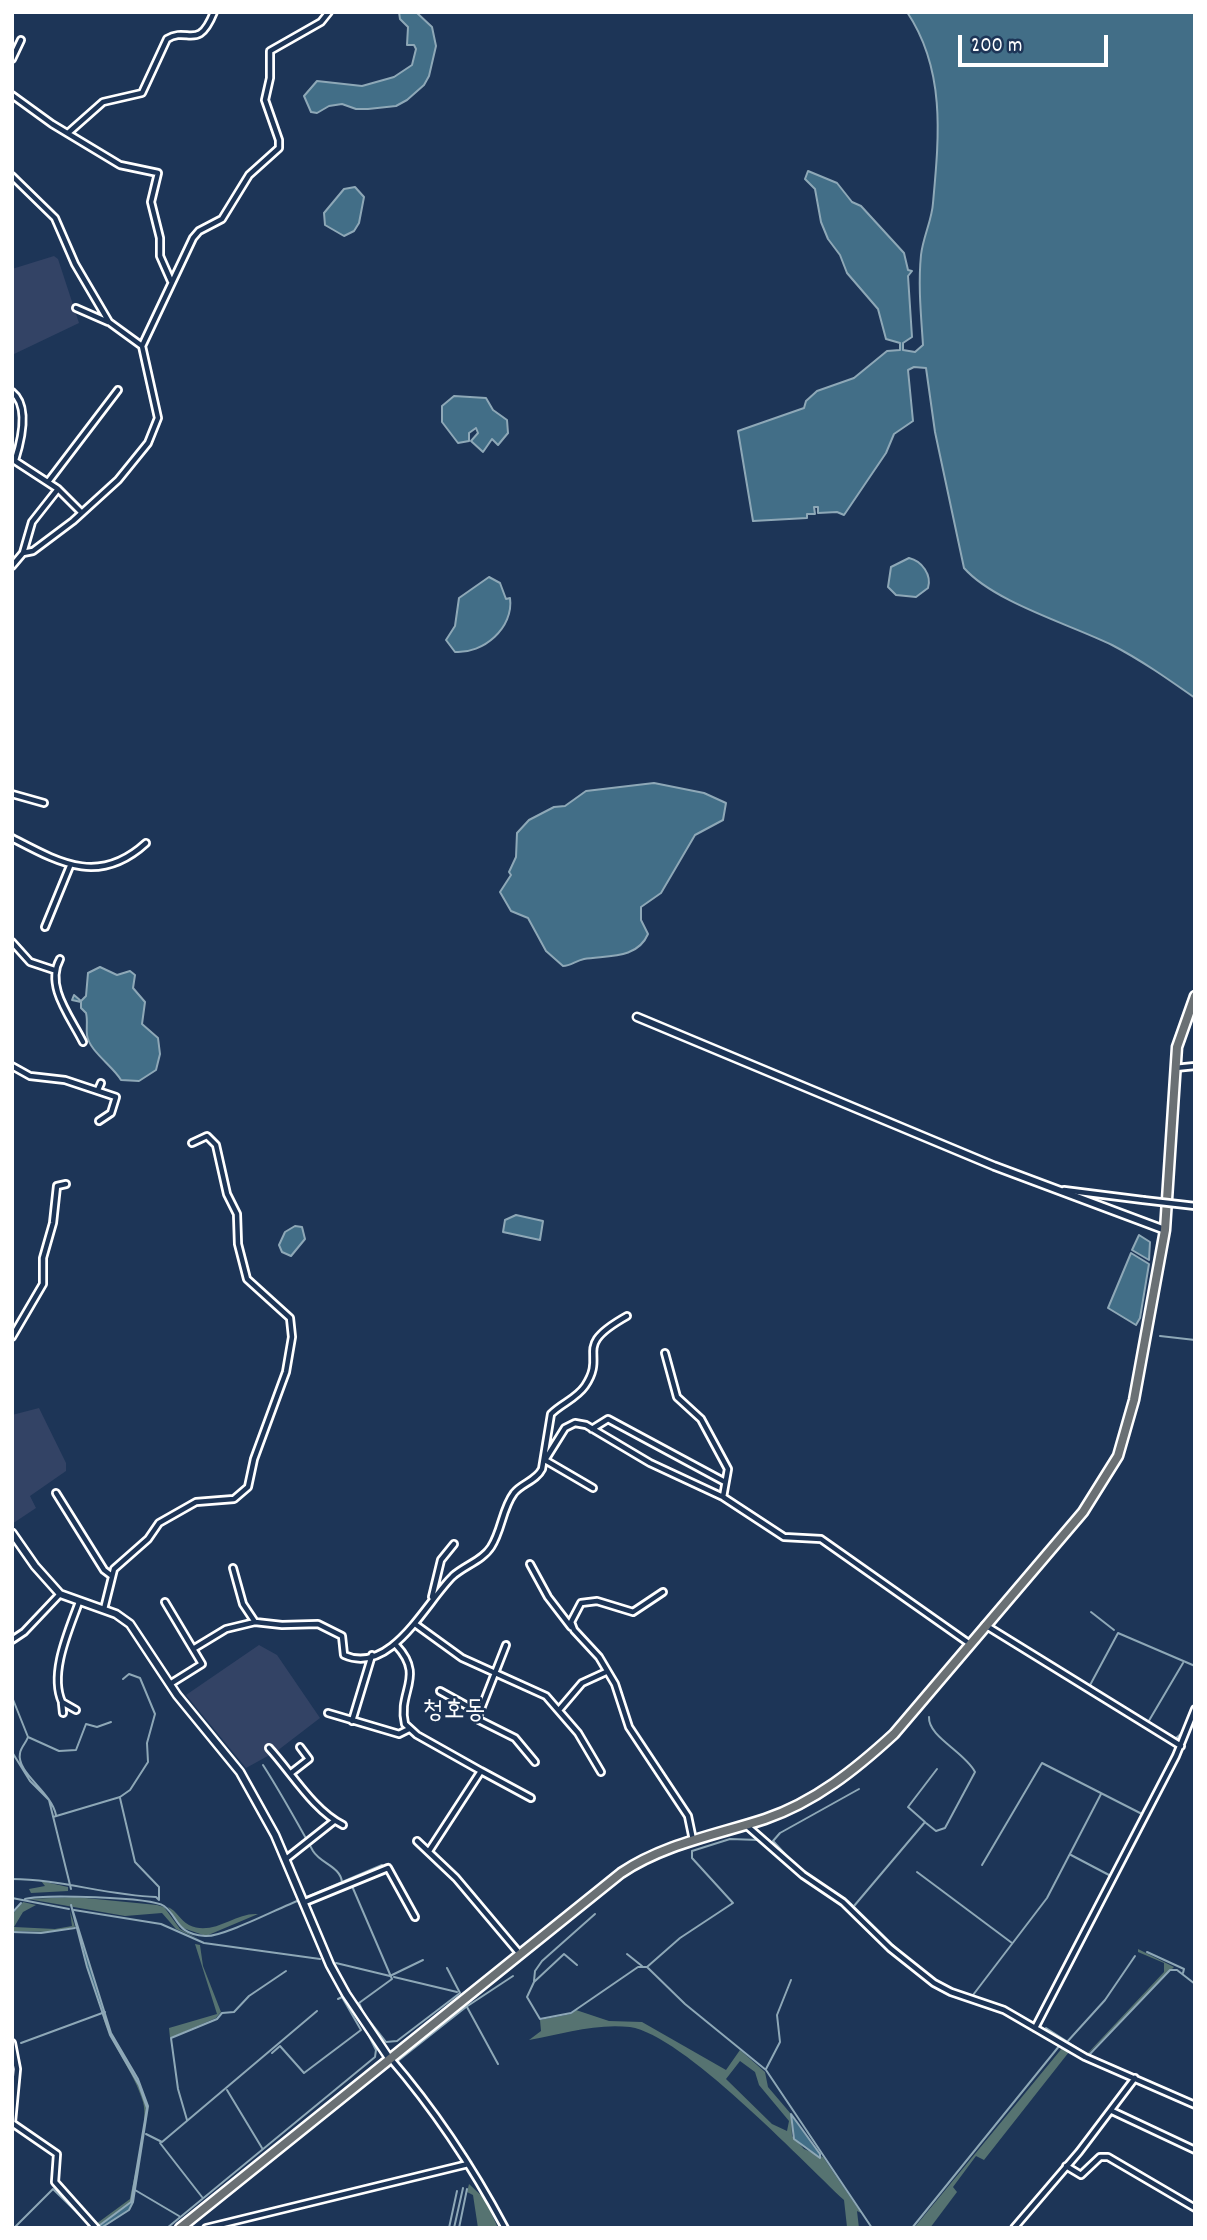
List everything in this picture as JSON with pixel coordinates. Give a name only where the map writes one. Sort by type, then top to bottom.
[{"type":"main road","points":[[180,2228],[389,2057],[621,1873],[653,1855],[767,1818],[825,1790],[868,1758],[894,1734],[1083,1512],[1118,1456],[1134,1400],[1165,1230],[1175,1068],[1183,1026],[1195,996]]},
{"type":"street","points":[[68,133],[103,102],[142,93],[167,39],[174,35],[194,38],[201,33],[214,12]]},
{"type":"street","points":[[23,553],[33,551],[82,513],[133,465],[156,428],[157,402],[142,346],[171,281],[199,231],[222,219],[249,175],[279,148],[279,139],[265,100],[270,78],[270,51],[321,23],[329,12]]},
{"type":"street","points":[[12,59],[21,40]]},
{"type":"street","points":[[12,95],[124,167],[158,173],[151,202],[160,238],[160,256],[171,281]]},
{"type":"street","points":[[12,176],[55,218],[75,264],[109,322],[117,331],[142,346]]},
{"type":"street","points":[[76,308],[109,322]]},
{"type":"street","points":[[48,482],[118,390]]},
{"type":"street","points":[[12,391],[21,405],[22,436],[14,460],[58,489],[82,513]]},
{"type":"street","points":[[12,566],[23,553],[32,522],[58,489]]},
{"type":"street","points":[[12,794],[44,803]]},
{"type":"street","points":[[13,840],[70,866],[88,868],[114,863],[131,856],[145,843]]},
{"type":"street","points":[[45,927],[70,866]]},
{"type":"street","points":[[12,942],[30,962],[54,970]]},
{"type":"street","points":[[60,959],[54,970],[58,996],[82,1042]]},
{"type":"street","points":[[637,1017],[893,1125],[1165,1230]]},
{"type":"street","points":[[12,1066],[30,1076],[65,1080],[116,1097],[117,1101],[111,1113],[99,1121]]},
{"type":"street","points":[[1175,1068],[1195,1066]]},
{"type":"street","points":[[98,1090],[101,1083]]},
{"type":"street","points":[[104,1610],[112,1576],[119,1561],[148,1539],[159,1523],[196,1502],[234,1499],[244,1493],[252,1478],[254,1459],[275,1408],[290,1356],[290,1318],[256,1289],[244,1272],[238,1244],[237,1214],[227,1194],[216,1145],[207,1136],[192,1143]]},
{"type":"street","points":[[12,1337],[43,1284],[44,1251],[53,1223],[54,1192],[57,1186],[66,1184]]},
{"type":"street","points":[[1056,1189],[1195,1206]]},
{"type":"street","points":[[545,1460],[546,1432],[551,1414],[586,1385],[591,1368],[592,1344],[598,1334],[626,1316]]},
{"type":"street","points":[[666,1353],[677,1397],[701,1419],[728,1469],[723,1496]]},
{"type":"street","points":[[592,1429],[608,1419],[725,1482]]},
{"type":"street","points":[[193,1649],[226,1629],[255,1622],[325,1626],[342,1636],[344,1655],[351,1658],[372,1655],[396,1645],[415,1624],[431,1598],[463,1568],[485,1554],[496,1537],[512,1495],[539,1475],[565,1428],[579,1423],[650,1463],[723,1496],[784,1537],[821,1539],[970,1644]]},
{"type":"street","points":[[545,1460],[593,1488]]},
{"type":"street","points":[[56,1493],[104,1570],[112,1576]]},
{"type":"street","points":[[13,1537],[60,1594],[104,1610],[130,1624],[170,1684],[240,1772],[286,1859],[335,1975],[389,2057],[468,2165],[505,2228]]},
{"type":"street","points":[[431,1598],[441,1560],[454,1544]]},
{"type":"street","points":[[530,1564],[548,1597],[573,1630],[593,1650],[620,1695],[629,1727],[688,1816],[693,1840]]},
{"type":"street","points":[[233,1568],[243,1604],[255,1622]]},
{"type":"street","points":[[573,1630],[571,1622],[581,1603],[588,1600],[633,1612],[663,1592]]},
{"type":"street","points":[[12,1640],[24,1632],[60,1594]]},
{"type":"street","points":[[63,1713],[59,1685],[62,1653],[79,1602]]},
{"type":"street","points":[[165,1602],[202,1664],[170,1684]]},
{"type":"street","points":[[415,1624],[462,1658],[538,1691],[578,1734],[588,1752],[596,1759],[601,1772]]},
{"type":"street","points":[[985,1625],[1181,1746]]},
{"type":"street","points":[[396,1645],[412,1673],[403,1716],[409,1729],[531,1798]]},
{"type":"street","points":[[506,1645],[478,1712],[479,1722],[516,1738],[535,1762]]},
{"type":"street","points":[[352,1721],[372,1655]]},
{"type":"street","points":[[558,1710],[582,1683],[606,1672]]},
{"type":"street","points":[[440,1691],[478,1712]]},
{"type":"street","points":[[62,1702],[76,1710]]},
{"type":"street","points":[[1035,2028],[1181,1746],[1195,1709]]},
{"type":"street","points":[[328,1713],[400,1734],[409,1729]]},
{"type":"street","points":[[291,1773],[309,1759],[300,1747]]},
{"type":"street","points":[[269,1748],[334,1821],[343,1825]]},
{"type":"street","points":[[429,1851],[481,1771]]},
{"type":"street","points":[[286,1859],[334,1821]]},
{"type":"street","points":[[745,1824],[803,1875],[843,1902],[890,1948],[934,1983],[1004,2010],[1085,2057],[1195,2105]]},
{"type":"street","points":[[417,1842],[469,1892],[520,1955]]},
{"type":"street","points":[[305,1902],[388,1868],[415,1917]]},
{"type":"street","points":[[12,2043],[17,2069],[12,2123],[58,2154],[55,2182],[96,2227]]},
{"type":"street","points":[[1014,2228],[1112,2111],[1135,2078]]},
{"type":"street","points":[[1112,2111],[1195,2150]]},
{"type":"street","points":[[1066,2166],[1081,2175],[1100,2157],[1108,2157],[1195,2208]]},
{"type":"street","points":[[206,2228],[468,2165]]},
{"type":"shaded area","points":[[399,12],[416,12],[432,27],[436,46],[429,76],[424,85],[396,106],[356,109],[342,104],[329,106],[317,113],[311,112],[304,96],[317,81],[362,86],[394,77],[412,65],[416,49],[414,45],[407,45],[408,27],[400,19]]},
{"type":"shaded area","points":[[907,12],[1195,12],[1195,698],[1112,645],[1013,602],[977,580],[964,568],[935,432],[926,368],[914,367],[908,370],[913,421],[894,434],[886,453],[844,515],[837,512],[818,513],[818,507],[814,507],[815,514],[807,514],[807,518],[753,521],[738,431],[804,408],[806,401],[817,391],[854,378],[887,351],[900,350],[900,343],[886,339],[878,309],[847,273],[840,255],[828,239],[821,222],[815,189],[805,179],[808,171],[837,183],[852,202],[861,206],[904,253],[908,270],[912,271],[908,276],[912,337],[903,343],[903,350],[915,352],[923,345],[920,266],[933,203],[937,104],[928,57],[920,34]]},
{"type":"shaded area","points":[[355,187],[364,197],[359,223],[354,231],[344,236],[325,225],[324,213],[344,189]]},
{"type":"shaded area","points":[[54,256],[58,259],[79,323],[12,355],[12,269]]},
{"type":"shaded area","points":[[454,396],[486,398],[493,410],[507,420],[508,433],[498,445],[492,439],[483,452],[471,441],[478,433],[476,428],[469,433],[469,441],[458,443],[442,422],[442,406]]},
{"type":"shaded area","points":[[909,558],[922,565],[929,578],[928,588],[916,597],[896,595],[888,587],[891,567]]},
{"type":"shaded area","points":[[489,577],[500,583],[506,599],[510,598],[507,619],[502,629],[486,644],[476,649],[455,652],[446,640],[455,626],[459,598]]},
{"type":"shaded area","points":[[654,783],[704,793],[726,803],[723,820],[695,835],[661,893],[641,907],[641,920],[648,934],[643,942],[620,955],[584,959],[563,966],[546,951],[528,918],[511,911],[500,892],[511,875],[509,872],[516,857],[517,833],[529,820],[554,807],[565,806],[586,791]]},
{"type":"shaded area","points":[[100,967],[117,975],[130,971],[135,975],[133,988],[145,1002],[142,1024],[158,1038],[160,1054],[156,1070],[139,1081],[121,1080],[97,1053],[87,1035],[86,1013],[81,1008],[81,1002],[72,1000],[74,995],[81,1001],[86,996],[88,973]]},
{"type":"shaded area","points":[[516,1215],[543,1221],[540,1240],[503,1232],[505,1220]]},
{"type":"shaded area","points":[[295,1226],[302,1227],[305,1239],[291,1256],[282,1252],[279,1245],[285,1232]]},
{"type":"shaded area","points":[[1139,1235],[1150,1242],[1149,1260],[1132,1250]]},
{"type":"shaded area","points":[[1131,1253],[1149,1264],[1140,1318],[1136,1325],[1108,1308]]},
{"type":"shaded area","points":[[39,1408],[66,1463],[66,1471],[30,1496],[36,1508],[12,1524],[12,1415]]},
{"type":"shaded area","points":[[259,1645],[277,1655],[320,1718],[277,1751],[246,1768],[186,1695]]},
{"type":"shaded area","points":[[71,1905],[111,2033],[138,2079],[148,2106],[133,2202],[129,2210],[101,2228],[96,2228],[131,2202],[147,2108],[139,2085],[110,2035],[87,1967]]},
{"type":"shaded area","points":[[791,2114],[820,2154],[820,2158],[794,2139]]},
{"type":"green space","points":[[41,1881],[68,1887],[68,1891],[31,1893],[29,1889],[45,1886]]},
{"type":"green space","points":[[75,1897],[164,1907],[180,1929],[199,1939],[176,1929],[162,1913],[125,1916],[28,1899]]},
{"type":"green space","points":[[23,1902],[36,1905],[23,1912],[14,1927],[55,1929],[72,1926],[70,1911],[75,1927],[49,1932],[12,1931],[12,1915]]},
{"type":"green space","points":[[168,1907],[186,1923],[198,1928],[258,1914],[206,1936],[180,1927]]},
{"type":"green space","points":[[195,1944],[200,1945],[203,1966],[221,2012],[216,2018],[170,2038],[169,2028],[217,2014]]},
{"type":"green space","points":[[1138,1949],[1174,1967],[1087,2055],[1067,2043],[1087,2054],[1164,1972],[1164,1963],[1138,1952]]},
{"type":"green space","points":[[576,2010],[609,2021],[642,2022],[726,2070],[740,2050],[765,2072],[768,2087],[791,2114],[792,2136],[804,2149],[823,2157],[861,2213],[857,2211],[859,2228],[847,2227],[844,2200],[771,2129],[709,2074],[653,2035],[630,2027],[605,2026],[529,2040],[541,2031],[540,2020],[571,2014]],"holes":[[[740,2061],[755,2072],[759,2085],[789,2121],[787,2131],[772,2124],[726,2079]]]},
{"type":"green space","points":[[105,2013],[112,2039],[102,2014]]},
{"type":"green space","points":[[112,2039],[139,2085],[147,2108],[143,2132],[143,2102]]},
{"type":"green space","points":[[1063,2047],[1069,2052],[984,2160],[976,2156],[953,2187],[957,2192],[930,2228],[914,2228]]},
{"type":"green space","points":[[139,2158],[131,2202],[98,2226],[96,2224],[130,2199]]},
{"type":"green space","points":[[469,2184],[485,2199],[498,2228],[478,2228],[473,2195],[467,2192]]},
{"type":"waterway","points":[[1160,1336],[1195,1340]]},
{"type":"waterway","points":[[1091,1612],[1114,1630]]},
{"type":"waterway","points":[[1089,1687],[1118,1633],[1195,1666]]},
{"type":"waterway","points":[[1147,1724],[1183,1663]]},
{"type":"waterway","points":[[53,1817],[120,1797],[130,1790],[148,1762],[147,1743],[155,1714],[140,1678],[129,1674],[123,1679]]},
{"type":"waterway","points":[[12,1697],[28,1737],[59,1751],[76,1750],[86,1724],[97,1727],[111,1722]]},
{"type":"waterway","points":[[1175,1739],[1183,1732],[1195,1702]]},
{"type":"waterway","points":[[926,1823],[936,1831],[945,1828],[975,1772],[934,1731],[929,1717]]},
{"type":"waterway","points":[[12,1737],[12,1744]]},
{"type":"waterway","points":[[28,1737],[20,1760],[28,1775],[48,1798],[56,1815]]},
{"type":"waterway","points":[[12,1752],[30,1781],[49,1800],[71,1889]]},
{"type":"waterway","points":[[982,1865],[1042,1763],[1142,1814]]},
{"type":"waterway","points":[[263,1765],[313,1851],[338,1872],[342,1882]]},
{"type":"waterway","points":[[854,1906],[925,1822],[908,1807],[937,1769]]},
{"type":"waterway","points":[[859,1789],[780,1833],[773,1841],[798,1868],[848,1901],[906,1958]]},
{"type":"waterway","points":[[973,1995],[1047,1898],[1101,1794]]},
{"type":"waterway","points":[[120,1798],[135,1862],[159,1887],[159,1900]]},
{"type":"waterway","points":[[759,1840],[730,1839],[692,1851],[692,1858],[733,1903],[680,1938],[647,1967],[685,2004],[766,2070],[872,2228]]},
{"type":"waterway","points":[[1071,1855],[1109,1875]]},
{"type":"waterway","points":[[307,1897],[382,1865]]},
{"type":"waterway","points":[[792,1868],[847,1908]]},
{"type":"waterway","points":[[917,1872],[1012,1943]]},
{"type":"waterway","points":[[12,1879],[156,1897],[159,1900]]},
{"type":"waterway","points":[[352,1886],[392,1979],[359,2003],[366,2019]]},
{"type":"waterway","points":[[25,1899],[96,1897],[155,1903],[169,1910],[183,1929],[205,1936],[237,1927],[300,1900]]},
{"type":"waterway","points":[[12,1898],[69,1909]]},
{"type":"waterway","points":[[12,1913],[21,1903]]},
{"type":"waterway","points":[[74,1910],[161,1924],[204,1943],[320,1959]]},
{"type":"waterway","points":[[534,1981],[535,1971],[542,1961],[595,1914]]},
{"type":"waterway","points":[[861,1922],[886,1948]]},
{"type":"waterway","points":[[12,1932],[41,1933],[75,1928]]},
{"type":"waterway","points":[[890,1951],[931,1983]]},
{"type":"waterway","points":[[1147,1952],[1184,1969],[1183,1973]]},
{"type":"waterway","points":[[577,1965],[564,1954],[534,1982],[527,1997],[540,2019],[571,2013],[638,1967],[646,1967]]},
{"type":"waterway","points":[[627,1954],[642,1966]]},
{"type":"waterway","points":[[1067,2042],[1105,2000],[1135,1956]]},
{"type":"waterway","points":[[392,1975],[423,1960]]},
{"type":"waterway","points":[[336,1963],[390,1976]]},
{"type":"waterway","points":[[368,2019],[386,2042],[397,2041],[460,1993],[447,1968]]},
{"type":"waterway","points":[[921,1970],[942,1985]]},
{"type":"waterway","points":[[1088,2056],[1170,1970],[1177,1970],[1195,1984]]},
{"type":"waterway","points":[[187,2120],[178,2089],[171,2038],[217,2019],[222,2013],[234,2012],[249,1996],[286,1971]]},
{"type":"waterway","points":[[399,2060],[466,2007],[513,1976]]},
{"type":"waterway","points":[[394,1977],[457,1992]]},
{"type":"waterway","points":[[766,2069],[780,2042],[777,2015],[791,1980]]},
{"type":"waterway","points":[[935,1986],[954,1996],[999,2011]]},
{"type":"waterway","points":[[947,1987],[1010,2011],[1077,2050]]},
{"type":"waterway","points":[[272,2053],[280,2046],[304,2073],[361,2030],[342,1997],[338,1999]]},
{"type":"waterway","points":[[467,2007],[498,2064]]},
{"type":"waterway","points":[[146,2134],[162,2142],[317,2011]]},
{"type":"waterway","points":[[21,2043],[105,2012]]},
{"type":"waterway","points":[[1004,2013],[1019,2021]]},
{"type":"waterway","points":[[167,2228],[375,2057],[376,2050],[362,2022]]},
{"type":"waterway","points":[[1046,2028],[1088,2055]]},
{"type":"waterway","points":[[912,2228],[1060,2045]]},
{"type":"waterway","points":[[227,2090],[262,2148]]},
{"type":"waterway","points":[[160,2143],[202,2197]]},
{"type":"waterway","points":[[454,2228],[463,2188]]},
{"type":"waterway","points":[[14,2228],[53,2189],[93,2228]]},
{"type":"waterway","points":[[459,2228],[467,2189]]},
{"type":"waterway","points":[[135,2190],[179,2216]]},
{"type":"waterway","points":[[449,2228],[457,2191]]},
{"type":"district","name":"청호동","points":[[454,1713]]}]
